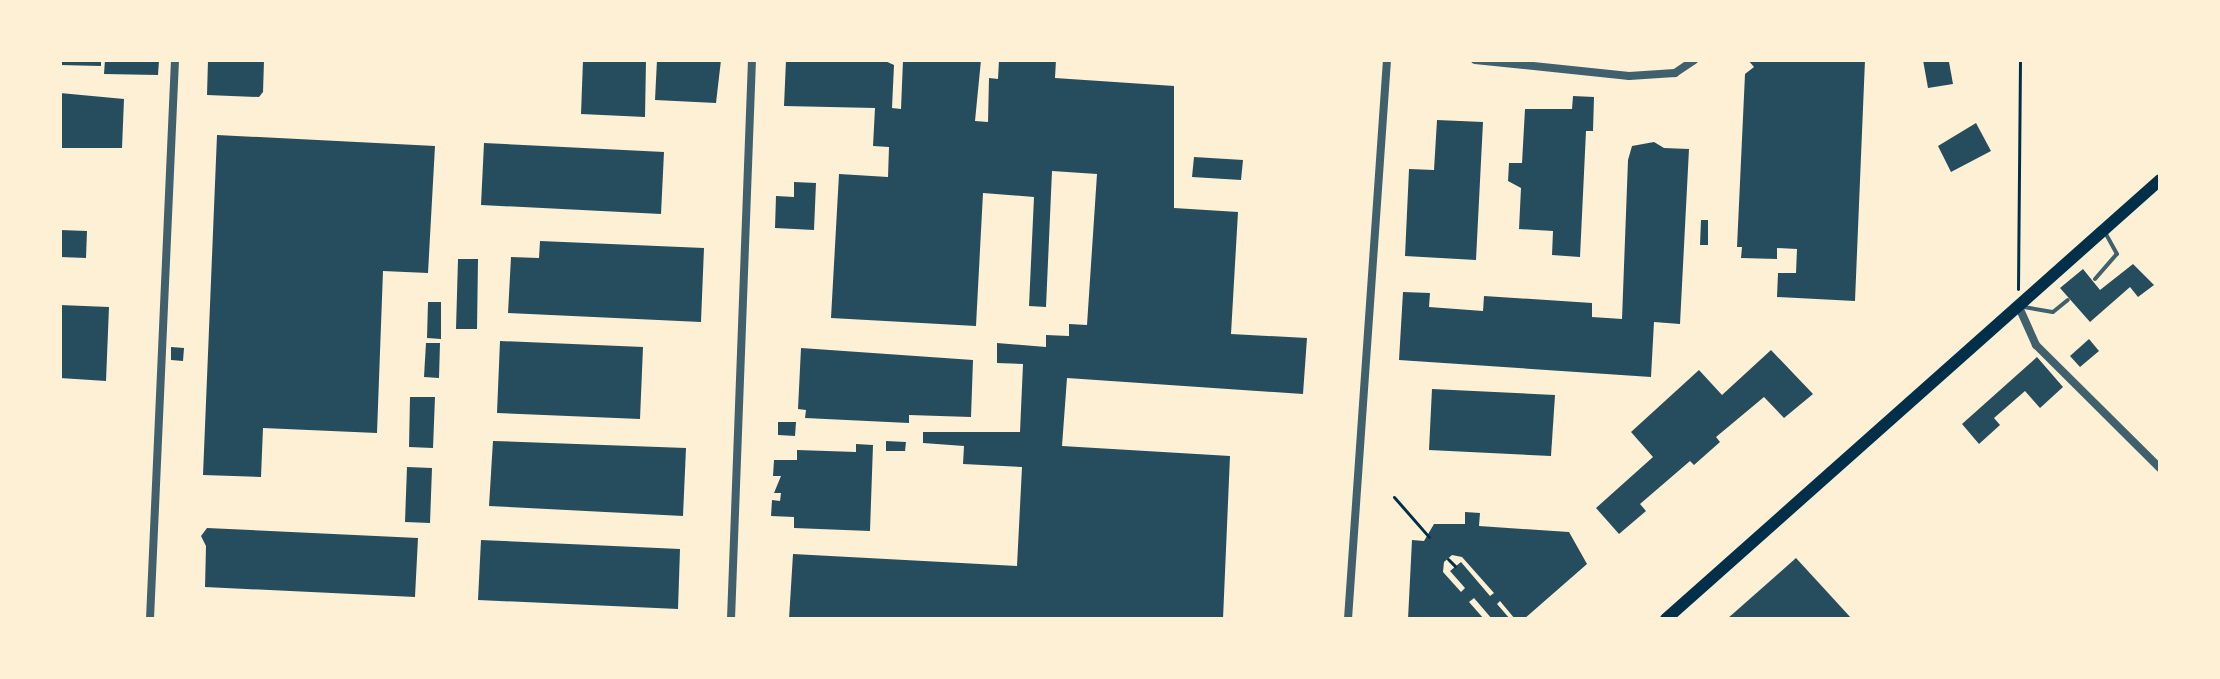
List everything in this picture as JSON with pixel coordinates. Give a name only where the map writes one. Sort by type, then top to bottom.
[{"type":"main road","points":[[1666,619],[2160,180]]},
{"type":"street","points":[[150,619],[175,60]]},
{"type":"street","points":[[731,619],[752,60]]},
{"type":"street","points":[[1348,619],[1387,60]]},
{"type":"street","points":[[1475,60],[1629,76],[1675,73],[1694,60]]},
{"type":"street","points":[[2018,305],[2036,345],[2160,468]]},
{"type":"street","points":[[2152,459],[2160,452]]},
{"type":"lane","points":[[2095,279],[2117,254],[2103,230]]},
{"type":"lane","points":[[2018,305],[2045,313],[2068,300]]},
{"type":"path","points":[[2018,305],[2020,60]]},
{"type":"path","points":[[1394,497],[1429,537]]},
{"type":"path","points":[[1448,559],[1455,566]]},
{"type":"building","points":[[60,60],[101,60],[101,66],[60,65]]},
{"type":"building","points":[[105,60],[159,60],[158,75],[104,74]]},
{"type":"building","points":[[208,60],[264,60],[263,92],[259,97],[207,95]]},
{"type":"building","points":[[583,60],[646,60],[645,117],[581,114]]},
{"type":"building","points":[[657,60],[721,60],[716,103],[655,100]]},
{"type":"building","points":[[786,60],[883,60],[894,65],[892,108],[901,109],[903,60],[981,60],[975,121],[988,122],[989,78],[998,79],[999,60],[1056,60],[1055,78],[1174,86],[1174,208],[1238,212],[1231,334],[1307,338],[1303,394],[1067,378],[1062,446],[1230,456],[1223,619],[789,619],[793,554],[1017,566],[1022,467],[963,464],[964,446],[923,443],[923,432],[1020,432],[1023,364],[997,363],[997,343],[1046,347],[1046,335],[1069,336],[1069,324],[1087,325],[1097,174],[1052,171],[1046,307],[1029,306],[1034,197],[983,193],[976,326],[831,318],[839,174],[888,177],[889,147],[873,146],[875,108],[784,106]]},
{"type":"building","points":[[1748,60],[1865,60],[1855,301],[1777,297],[1778,273],[1796,273],[1797,249],[1777,248],[1777,259],[1741,258],[1742,247],[1737,247],[1745,74],[1754,67]]},
{"type":"building","points":[[1923,60],[1949,62],[1953,84],[1928,88]]},
{"type":"building","points":[[60,93],[124,99],[122,148],[60,148]]},
{"type":"building","points":[[1573,96],[1594,97],[1593,131],[1586,131],[1580,257],[1552,255],[1553,231],[1519,229],[1521,188],[1508,181],[1509,163],[1522,163],[1525,109],[1572,109]]},
{"type":"building","points":[[1437,120],[1483,122],[1476,260],[1405,256],[1409,169],[1434,170]]},
{"type":"building","points":[[1976,123],[1991,151],[1951,172],[1938,146]]},
{"type":"building","points":[[217,135],[435,146],[428,273],[383,271],[377,433],[263,428],[261,477],[203,475]]},
{"type":"building","points":[[1654,142],[1664,148],[1689,149],[1680,324],[1654,322],[1651,377],[1399,360],[1403,292],[1430,293],[1429,307],[1483,311],[1484,296],[1592,303],[1592,317],[1622,319],[1628,160],[1632,146]]},
{"type":"building","points":[[484,143],[664,152],[661,214],[481,205]]},
{"type":"building","points":[[1194,157],[1243,160],[1241,180],[1192,177]]},
{"type":"building","points":[[794,182],[816,183],[814,230],[775,228],[776,196],[794,197]]},
{"type":"building","points":[[1701,220],[1708,220],[1708,245],[1700,245]]},
{"type":"building","points":[[60,230],[87,231],[86,258],[60,257]]},
{"type":"building","points":[[540,241],[704,248],[701,322],[508,313],[511,257],[539,258]]},
{"type":"building","points":[[458,259],[478,259],[477,329],[456,329]]},
{"type":"building","points":[[2133,264],[2154,285],[2138,297],[2130,287],[2090,322],[2060,288],[2083,269],[2100,290]]},
{"type":"building","points":[[428,302],[441,302],[441,339],[427,338]]},
{"type":"building","points":[[60,305],[109,307],[106,381],[60,378]]},
{"type":"building","points":[[2089,339],[2099,351],[2080,367],[2070,356]]},
{"type":"building","points":[[500,341],[643,347],[640,419],[497,413]]},
{"type":"building","points":[[426,343],[440,343],[439,378],[424,377]]},
{"type":"building","points":[[171,347],[184,348],[183,361],[171,360]]},
{"type":"building","points":[[801,348],[973,360],[971,417],[909,415],[909,423],[805,418],[806,410],[798,409]]},
{"type":"building","points":[[1771,350],[1813,394],[1784,418],[1764,397],[1716,437],[1720,442],[1694,465],[1690,461],[1640,504],[1646,511],[1619,534],[1596,508],[1653,457],[1631,432],[1699,370],[1722,395]]},
{"type":"building","points":[[2037,357],[2063,387],[2040,408],[2025,391],[1994,418],[2000,425],[1979,444],[1962,424]]},
{"type":"building","points":[[1432,389],[1555,395],[1551,456],[1429,450]]},
{"type":"building","points":[[410,397],[435,397],[433,448],[409,447]]},
{"type":"building","points":[[778,422],[796,422],[795,436],[778,435]]},
{"type":"building","points":[[493,441],[686,448],[683,516],[489,506]]},
{"type":"building","points":[[886,441],[906,442],[905,451],[886,451]]},
{"type":"building","points":[[856,444],[873,445],[870,531],[794,528],[794,517],[771,516],[772,500],[780,501],[781,493],[774,493],[781,476],[773,476],[774,460],[797,460],[797,450],[856,452]]},
{"type":"building","points":[[407,467],[432,468],[430,523],[405,522]]},
{"type":"building","points":[[1465,512],[1480,513],[1479,526],[1569,532],[1587,564],[1524,619],[1515,619],[1500,601],[1497,604],[1510,619],[1492,619],[1474,598],[1469,602],[1484,619],[1408,619],[1412,540],[1424,541],[1434,524],[1465,524]],"holes":[[[1452,555],[1462,557],[1494,593],[1490,596],[1461,562],[1450,571],[1465,588],[1461,592],[1443,572],[1444,562]]]},
{"type":"building","points":[[207,528],[418,538],[415,597],[205,587],[206,546],[201,536]]},
{"type":"building","points":[[481,540],[680,549],[678,609],[478,600]]},
{"type":"building","points":[[1796,558],[1852,619],[1727,619]]}]
